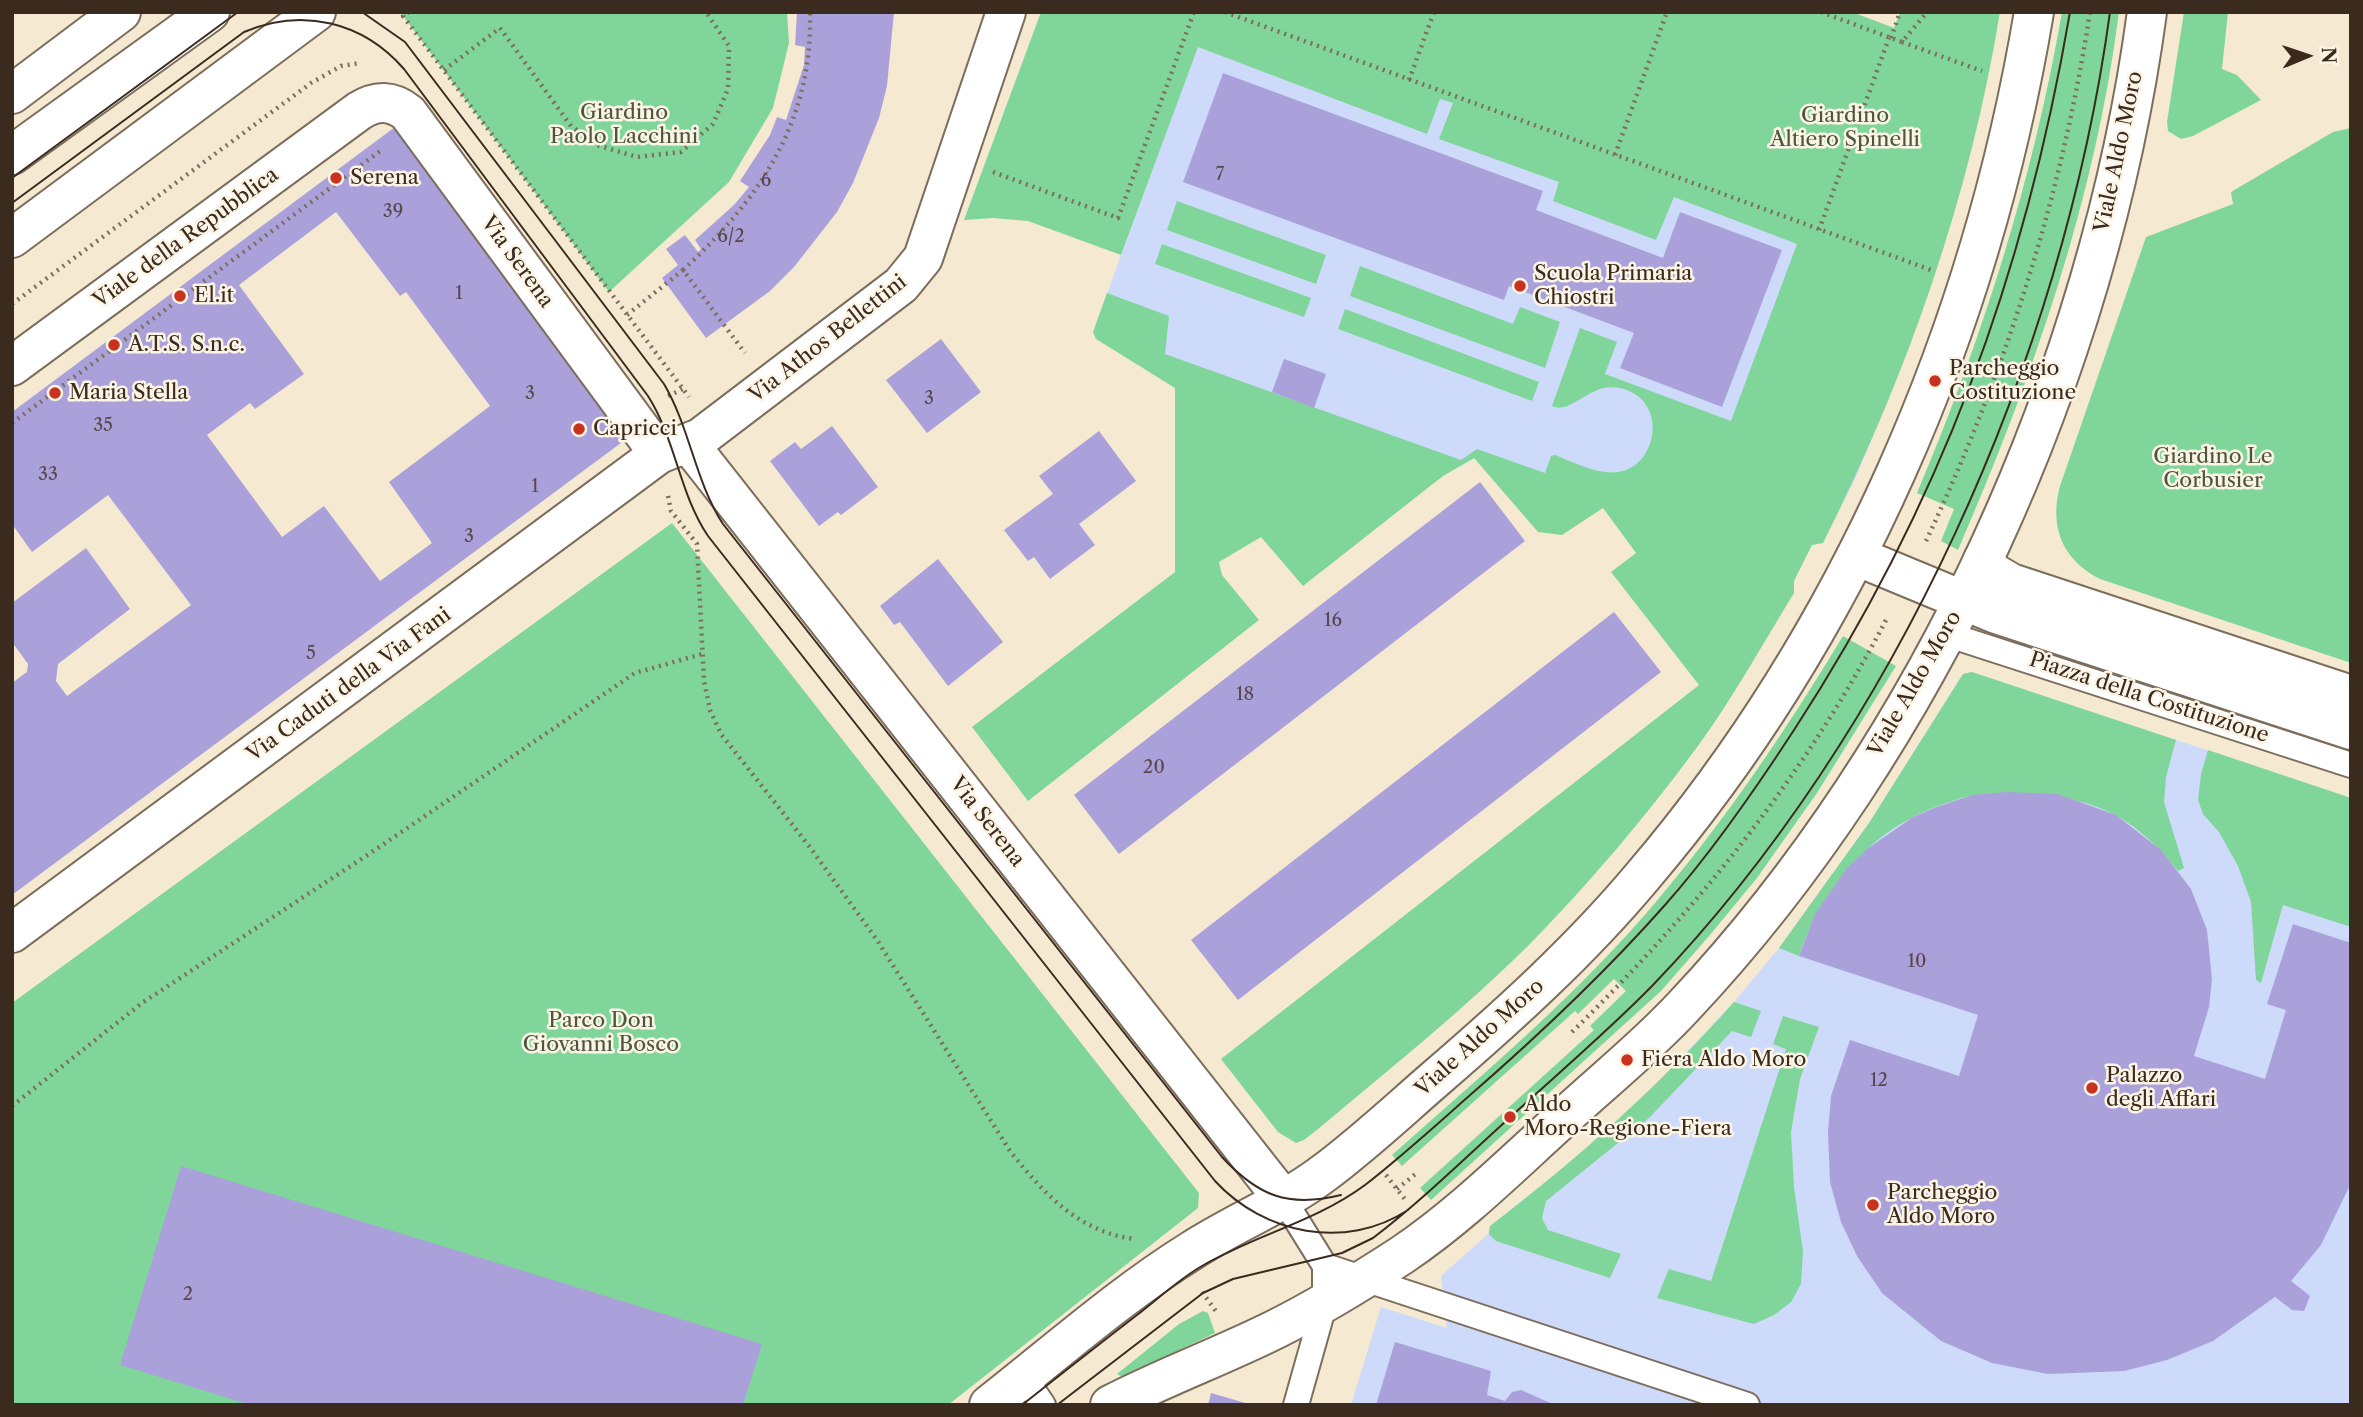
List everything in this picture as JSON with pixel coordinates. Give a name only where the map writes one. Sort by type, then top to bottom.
[{"type":"street","points":[[12,94],[121,12]]},
{"type":"street","points":[[12,155],[210,12]]},
{"type":"street","points":[[12,237],[316,12]]},
{"type":"street","name":"Via Athos Bellettini","points":[[674,449],[901,285],[922,258],[1006,12]]},
{"type":"street","name":"Viale Aldo Moro","points":[[989,1405],[1034,1391],[1177,1260],[1284,1200],[1352,1151],[1480,1040],[1544,982],[1642,878],[1737,753],[1793,667],[1856,556],[1888,493],[1935,381],[1973,272],[2001,172],[2023,81],[2034,12]]},
{"type":"street","name":"Viale Aldo Moro","points":[[1110,1405],[1276,1329],[1325,1284],[1365,1278],[1443,1224],[1680,1010],[1731,953],[1812,848],[1888,732],[1954,618],[1983,560],[2057,377],[2088,286],[2128,123],[2147,12]]},
{"type":"street","name":"Via Serena","points":[[359,111],[384,102],[400,106],[408,113],[674,449],[1284,1200]]},
{"type":"street","name":"Viale della Repubblica","points":[[12,366],[359,111]]},
{"type":"street","name":"Via Caduti della Via Fani","points":[[12,933],[674,449]]},
{"type":"street","name":"Viale Aldo Moro","points":[[1856,556],[1954,618]]},
{"type":"street","points":[[1983,560],[1994,573],[2011,583],[2351,695]]},
{"type":"street","name":"Piazza della Costituzione","points":[[1954,618],[2351,730]]},
{"type":"lane","name":"Piazza della Costituzione","points":[[1954,618],[2351,765]]},
{"type":"lane","points":[[1284,1200],[1325,1284],[1296,1405]]},
{"type":"lane","points":[[1365,1278],[1747,1405]]},
{"type":"path","points":[[410,12],[403,16],[683,389]]},
{"type":"path","points":[[444,70],[500,28],[571,126],[597,145],[637,157],[681,152],[713,124],[728,89],[729,46],[706,12]]},
{"type":"path","points":[[627,316],[713,242],[756,193],[789,129],[801,99],[811,42],[810,12]]},
{"type":"path","points":[[1225,12],[1943,274]]},
{"type":"path","points":[[1409,80],[1434,12]]},
{"type":"path","points":[[1615,155],[1667,12]]},
{"type":"path","points":[[1821,12],[1984,72]]},
{"type":"path","points":[[1819,230],[1900,12]]},
{"type":"path","points":[[1902,42],[1927,12]]},
{"type":"path","points":[[1926,542],[1985,405],[2017,318],[2068,131],[2090,12]]},
{"type":"path","points":[[12,304],[328,72]]},
{"type":"path","points":[[12,423],[385,148]]},
{"type":"path","points":[[683,270],[748,356]]},
{"type":"path","points":[[671,512],[697,544],[702,654],[710,710],[722,734],[809,846],[877,940],[1010,1152],[1041,1190],[1075,1217],[1116,1237],[1140,1240]]},
{"type":"path","points":[[1572,1032],[1676,924],[1745,839],[1814,742],[1886,620]]},
{"type":"path","points":[[12,1106],[142,1003],[375,850],[635,673],[702,654]]},
{"type":"path","points":[[1396,1189],[1418,1172]]},
{"type":"path","points":[[1389,1179],[1405,1200]]},
{"type":"shaded area","name":"Scuola Primaria Chiostri","points":[[1212,15],[1933,279],[1889,399],[1855,479],[1823,543],[1475,458],[1443,476],[1096,339],[1093,332],[1208,17]]},
{"type":"shaded area","points":[[1972,672],[2351,798],[2351,1405],[1351,1405],[1381,1307],[1447,1328],[1441,1276],[1488,1234],[1490,1226],[1594,1143],[1638,1103],[1734,1002],[1779,948],[1869,823],[1963,674]]},
{"type":"green space","name":"Giardino Paolo Lacchini","points":[[400,12],[787,12],[789,43],[773,108],[729,182],[609,292]]},
{"type":"green space","name":"Giardino Altiero Spinelli","points":[[1041,12],[1852,12],[1894,28],[1900,12],[2000,12],[1972,150],[1932,284],[1908,350],[1882,416],[1823,543],[1812,545],[1794,581],[1794,593],[1734,692],[1709,731],[1635,827],[1527,947],[1427,1038],[1323,1125],[1296,1143],[1278,1132],[1221,1059],[1699,685],[1611,572],[1636,553],[1603,508],[1562,535],[1538,532],[1474,458],[1443,476],[1303,586],[1261,537],[1219,562],[1222,575],[1259,620],[1028,801],[972,727],[1175,572],[1175,388],[1096,339],[1093,332],[1107,293],[1169,316],[1165,354],[1461,460],[1477,449],[1545,473],[1551,456],[1555,455],[1594,470],[1618,472],[1631,468],[1648,450],[1653,425],[1650,412],[1643,401],[1633,393],[1619,388],[1607,388],[1569,405],[1552,406],[1580,328],[1617,342],[1605,374],[1731,421],[1797,244],[1674,197],[1656,240],[1553,201],[1559,182],[1439,139],[1453,103],[1440,99],[1427,134],[1198,47],[1121,255],[1028,221],[993,218],[964,220]]},
{"type":"green space","points":[[2062,12],[2119,12],[2108,82],[2094,151],[2058,287],[2011,419],[1958,550],[1941,541],[1954,509],[1917,493],[1963,376],[2003,257],[2036,136]]},
{"type":"green space","points":[[2184,12],[2228,12],[2222,69],[2237,75],[2261,100],[2193,136],[2181,139],[2168,131],[2167,122]]},
{"type":"green space","name":"Giardino Le Corbusier","points":[[2351,128],[2351,663],[2100,579],[2076,562],[2068,552],[2058,528],[2056,515],[2060,486],[2146,237],[2233,204],[2231,192],[2333,132]]},
{"type":"green space","points":[[1177,201],[1326,255],[1316,284],[1167,230]]},
{"type":"green space","points":[[1162,244],[1311,298],[1304,317],[1155,264]]},
{"type":"green space","points":[[1360,266],[1513,324],[1520,307],[1560,322],[1545,368],[1350,296]]},
{"type":"green space","points":[[1345,309],[1539,382],[1532,401],[1338,329]]},
{"type":"green space","name":"Parco Don Giovanni Bosco","points":[[672,523],[1199,1193],[1198,1208],[948,1405],[12,1405],[12,1003]]},
{"type":"green space","points":[[1843,636],[1896,666],[1817,793],[1757,878],[1661,991],[1431,1200],[1420,1188],[1594,1030],[1590,1026],[1626,991],[1614,979],[1578,1014],[1575,1011],[1402,1166],[1392,1155],[1565,999],[1630,932],[1710,834],[1757,770]]},
{"type":"green space","points":[[1972,672],[2176,740],[2166,777],[2164,802],[2184,868],[2178,871],[2161,851],[2126,822],[2108,811],[2088,804],[2043,796],[1971,796],[1918,814],[1873,844],[1836,884],[1821,906],[1799,956],[1779,948],[1869,823],[1963,674]]},
{"type":"green space","points":[[2208,750],[2351,798],[2351,927],[2283,905],[2261,983],[2256,980],[2251,902],[2238,866],[2219,832],[2203,814],[2198,800],[2201,774]]},
{"type":"green space","points":[[1734,1002],[1761,1011],[1751,1037],[1732,1031],[1649,1118],[1546,1201],[1542,1218],[1548,1230],[1621,1254],[1610,1278],[1496,1241],[1489,1234],[1490,1226],[1587,1147],[1648,1091]]},
{"type":"green space","points":[[1783,1016],[1819,1027],[1800,1079],[1791,1132],[1794,1187],[1803,1252],[1801,1284],[1791,1302],[1774,1315],[1754,1324],[1657,1298],[1669,1269],[1711,1281],[1786,1049],[1773,1044]]},
{"type":"green space","points":[[1203,1311],[1208,1313],[1215,1333],[1123,1377],[1117,1374],[1179,1324]]},
{"type":"building","points":[[797,12],[894,12],[887,86],[879,118],[853,183],[837,212],[794,267],[770,291],[706,338],[662,278],[678,265],[666,249],[685,235],[698,252],[701,249],[695,240],[734,205],[749,187],[740,181],[770,135],[777,117],[786,120],[804,65],[805,47],[795,45]]},
{"type":"building","points":[[1223,73],[1543,191],[1536,210],[1663,258],[1680,212],[1782,250],[1722,407],[1620,368],[1634,333],[1509,286],[1504,300],[1183,182]]},
{"type":"building","points":[[399,124],[629,437],[12,895],[12,683],[27,672],[28,664],[12,642],[12,603],[86,548],[130,609],[58,664],[56,681],[67,696],[191,605],[108,495],[32,552],[12,524],[12,412]],"holes":[[[336,212],[400,296],[406,292],[490,406],[389,482],[432,543],[380,581],[324,506],[282,537],[207,435],[250,403],[255,409],[304,374],[239,285]]]},
{"type":"building","points":[[941,339],[981,392],[927,433],[886,380]]},
{"type":"building","points":[[1284,359],[1326,374],[1314,408],[1272,392]]},
{"type":"building","points":[[832,426],[878,487],[841,515],[838,512],[819,526],[770,461],[795,442],[801,449]]},
{"type":"building","points":[[1099,431],[1136,481],[1079,524],[1095,545],[1050,579],[1034,557],[1028,561],[1004,530],[1053,494],[1039,476]]},
{"type":"building","points":[[1480,482],[1525,541],[1119,854],[1074,795]]},
{"type":"building","points":[[938,559],[1003,642],[948,686],[900,622],[894,625],[880,606]]},
{"type":"building","points":[[1614,612],[1661,672],[1238,1000],[1191,940]]},
{"type":"building","name":"Palazzo degli Affari","points":[[2009,792],[2058,794],[2116,815],[2161,850],[2191,889],[2207,930],[2212,979],[2209,1007],[2194,1056],[2265,1079],[2286,1010],[2267,1004],[2293,924],[2351,943],[2351,1183],[2321,1245],[2291,1281],[2310,1296],[2304,1311],[2292,1310],[2275,1297],[2213,1341],[2167,1360],[2124,1371],[2048,1374],[1992,1363],[1941,1341],[1882,1293],[1857,1256],[1841,1222],[1830,1182],[1828,1132],[1831,1096],[1850,1040],[1959,1076],[1978,1015],[1799,956],[1815,914],[1847,868],[1867,849],[1913,817],[1934,808],[1972,795]]},
{"type":"building","points":[[181,1166],[762,1344],[743,1405],[251,1405],[120,1365]]},
{"type":"building","points":[[1395,1342],[1491,1371],[1487,1395],[1505,1401],[1512,1392],[1521,1390],[1555,1405],[1376,1405]]},
{"type":"building","points":[[1211,1393],[1249,1404],[1249,1405],[1208,1405]]},
{"type":"tram line","points":[[12,178],[238,12]]},
{"type":"tram line","points":[[362,12],[405,42],[664,384],[680,418],[713,507],[723,524],[1222,1157],[1248,1181],[1275,1196],[1305,1200],[1341,1195]]},
{"type":"tram line","points":[[1022,1405],[1193,1271],[1243,1245],[1326,1209],[1365,1185],[1520,1051],[1570,1004],[1642,931],[1717,842],[1779,753],[1846,646],[1934,474],[1970,386],[2001,296],[2028,204],[2051,109],[2070,12]]},
{"type":"tram line","points":[[1057,1405],[1203,1293],[1233,1279],[1342,1253],[1373,1238],[1441,1181],[1599,1038],[1652,986],[1740,885],[1820,775],[1892,658],[1955,534],[2009,406],[2053,275],[2087,143],[2110,12]]},
{"type":"tram line","points":[[12,203],[244,32],[266,24],[310,20],[351,30],[370,40],[404,69],[648,396],[665,430],[690,502],[708,536],[1215,1181],[1257,1214],[1306,1231],[1332,1233],[1358,1230],[1384,1223],[1408,1210]]},
{"type":"place","name":"Serena","points":[[336,178]]},
{"type":"place","name":"Scuola Primaria Chiostri","points":[[1520,286]]},
{"type":"place","name":"El.it","points":[[180,296]]},
{"type":"place","name":"A.T.S. S.n.c.","points":[[114,345]]},
{"type":"place","name":"Parcheggio Costituzione","points":[[1935,381]]},
{"type":"place","name":"Maria Stella","points":[[55,393]]},
{"type":"place","name":"Capricci","points":[[579,429]]},
{"type":"place","name":"Fiera Aldo Moro","points":[[1627,1060]]},
{"type":"place","name":"Palazzo degli Affari","points":[[2092,1088]]},
{"type":"place","name":"Aldo Moro-Regione-Fiera","points":[[1510,1117]]},
{"type":"place","name":"Parcheggio Aldo Moro","points":[[1873,1205]]}]
